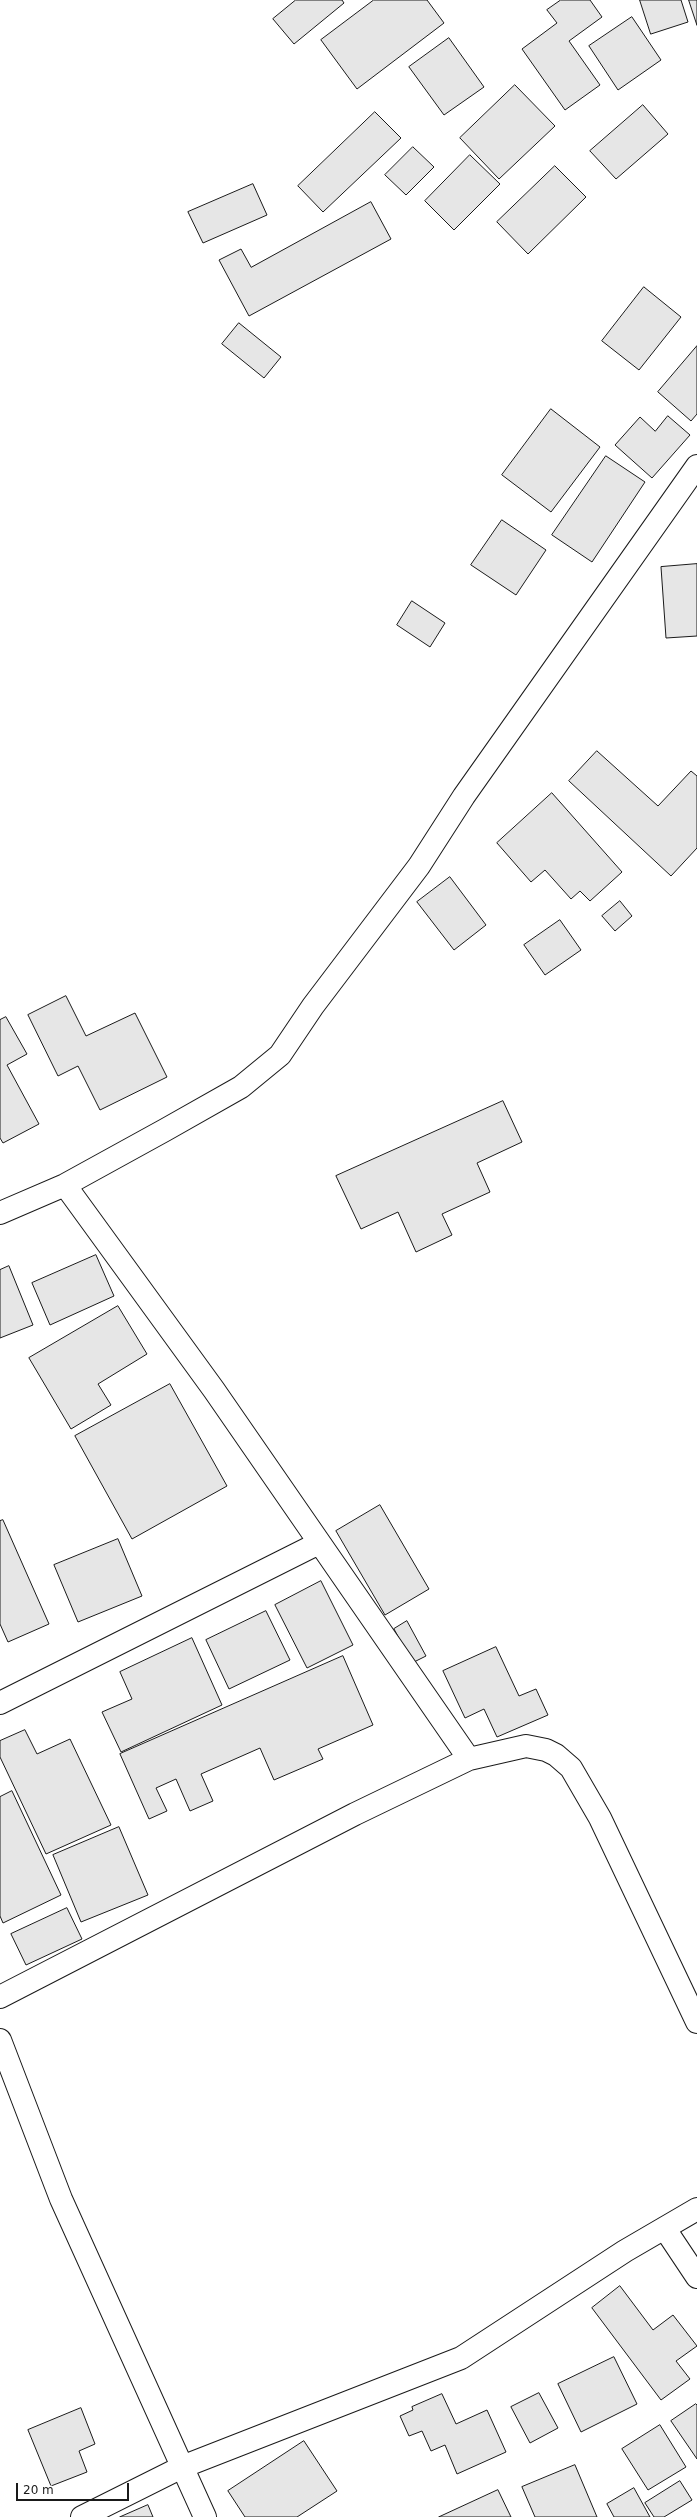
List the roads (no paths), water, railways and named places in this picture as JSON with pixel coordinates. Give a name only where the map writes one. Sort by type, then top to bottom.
[{"type":"street","points":[[0,1213],[65,1184],[241,1087],[280,1055],[313,1006],[419,866],[464,796],[697,466]]},
{"type":"street","points":[[65,1184],[214,1390],[470,1759]]},
{"type":"street","points":[[0,1703],[319,1543]]},
{"type":"street","points":[[0,1997],[348,1817],[470,1759],[526,1746],[546,1750],[556,1755],[571,1768],[600,1818],[697,2022]]},
{"type":"street","points":[[0,2040],[60,2199],[205,2517]]},
{"type":"street","points":[[82,2517],[182,2467],[461,2358],[625,2251],[665,2230],[697,2209]]},
{"type":"street","points":[[665,2230],[697,2277]]}]
